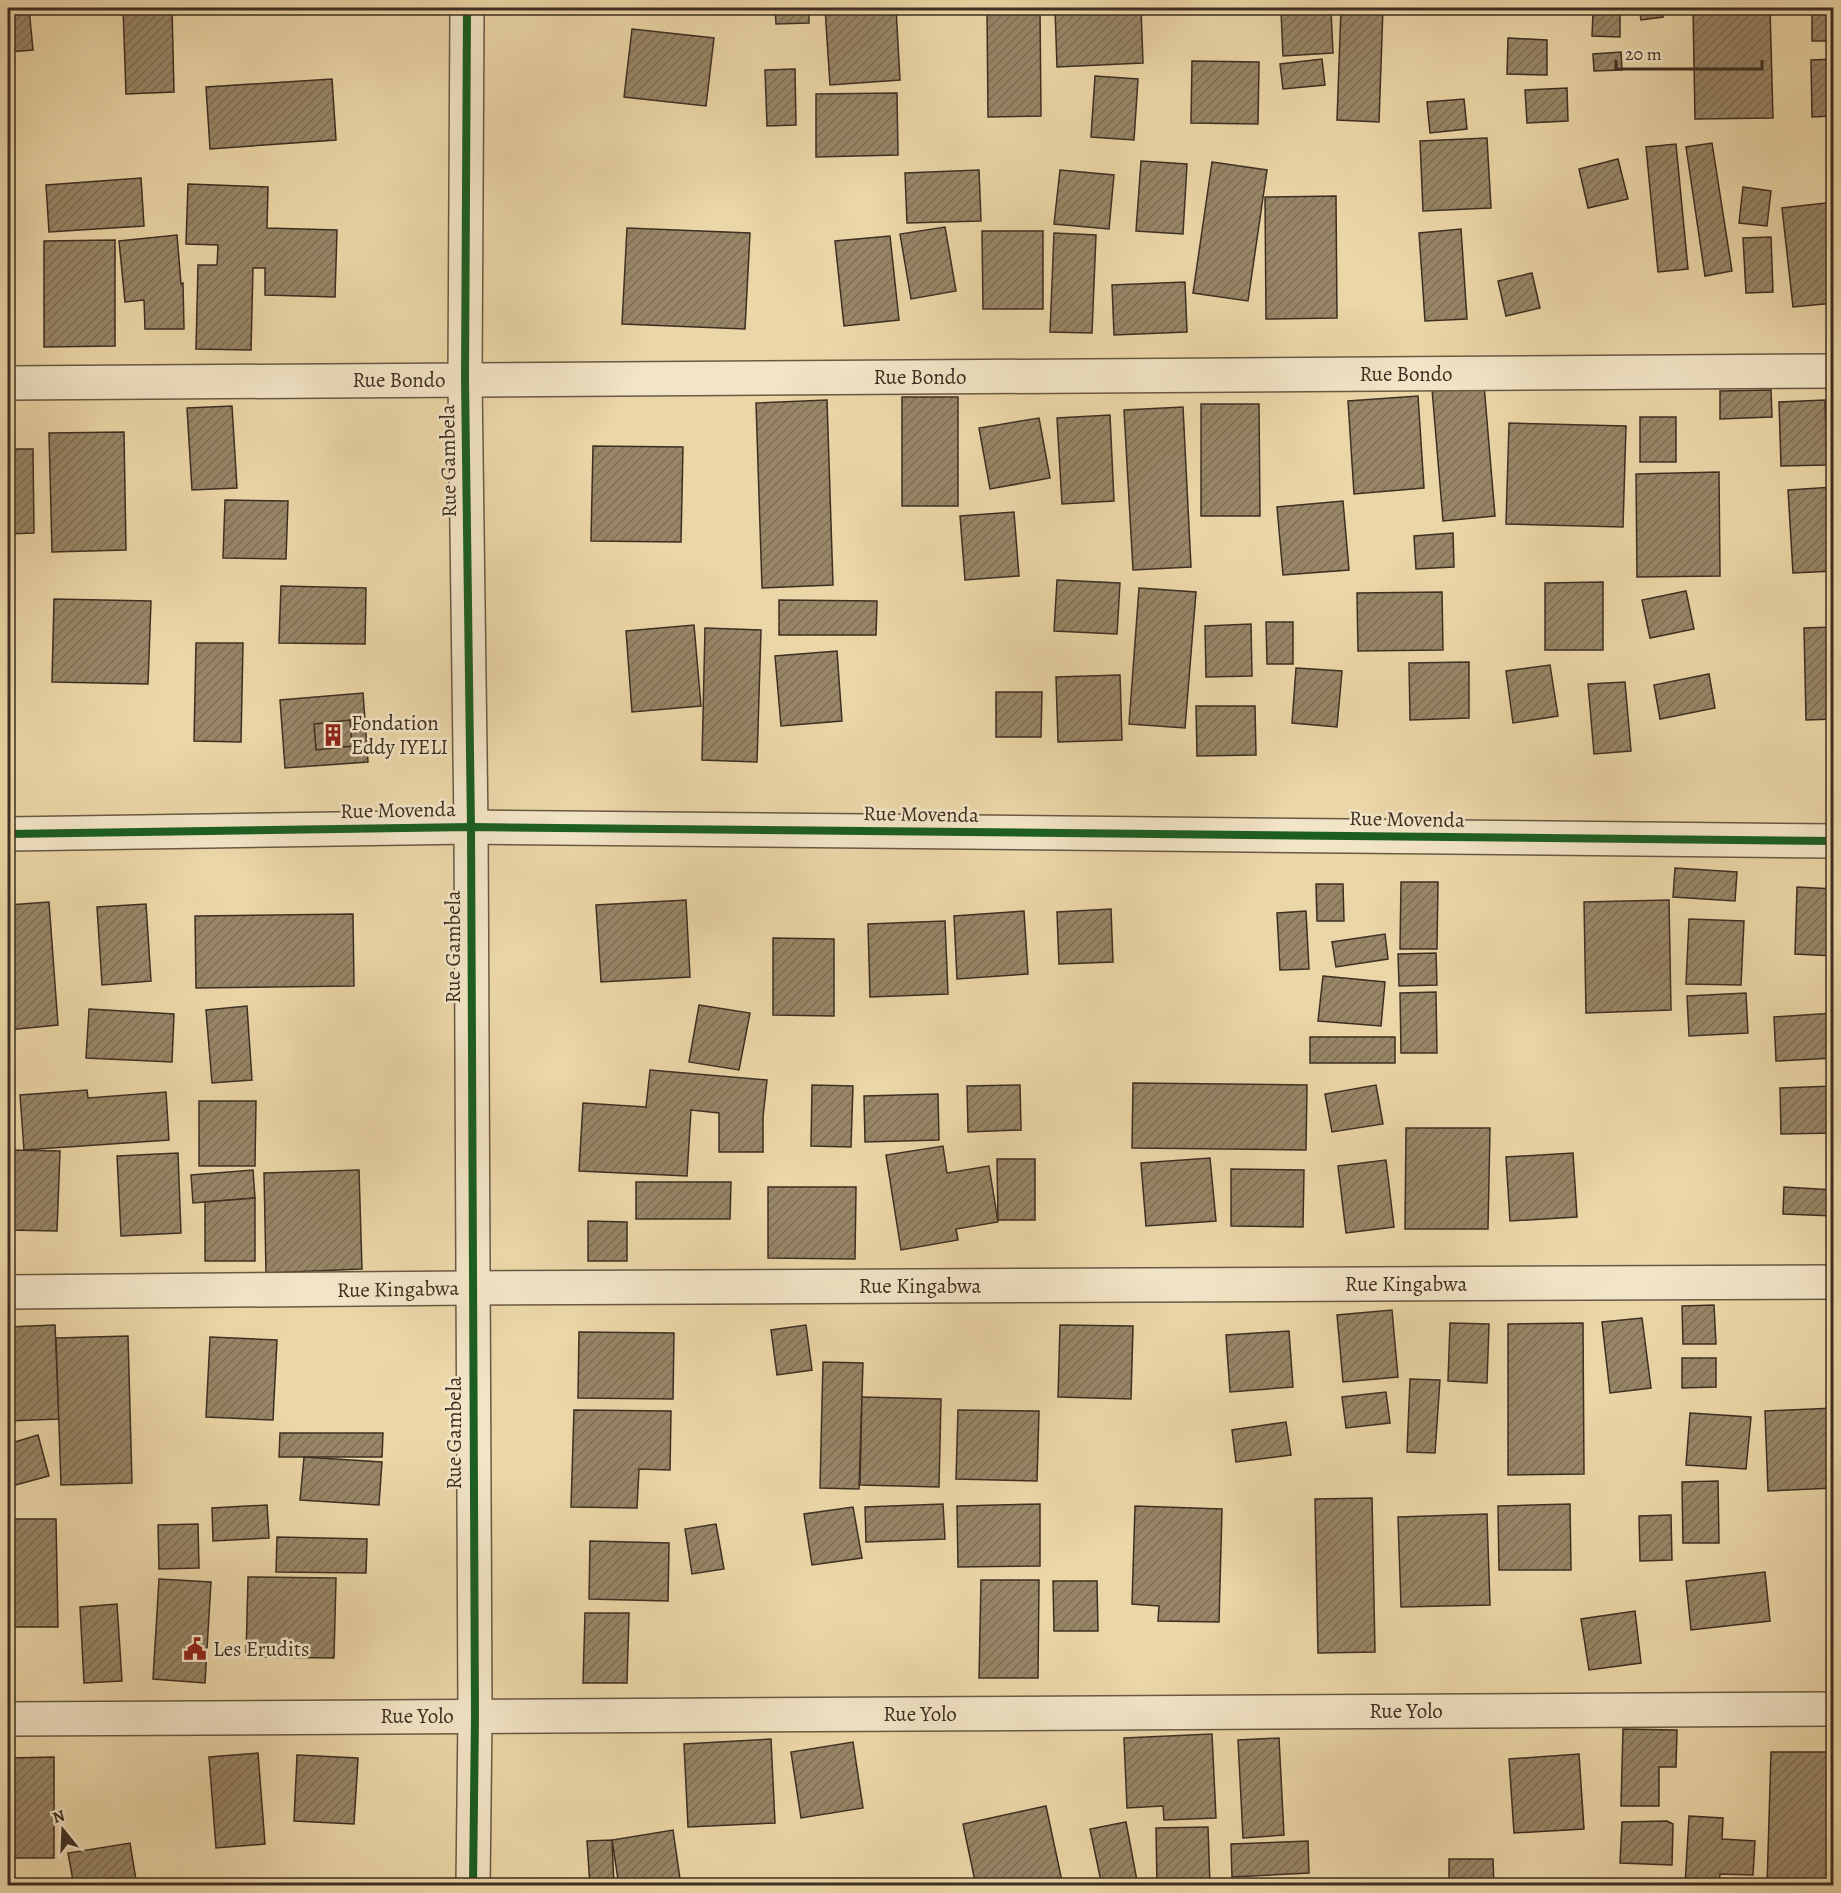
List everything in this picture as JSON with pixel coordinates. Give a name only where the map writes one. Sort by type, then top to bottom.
[{"type":"street","name":"Rue Gambela","points":[[467,8],[465,380],[471,827],[471,1288],[475,1716],[473,1886]]},
{"type":"street","name":"Rue Bondo","points":[[8,382],[1833,371]]},
{"type":"street","name":"Rue Movenda","points":[[8,834],[471,827],[1833,841]]},
{"type":"street","name":"Rue Kingabwa","points":[[8,1292],[1833,1282]]},
{"type":"street","name":"Rue Yolo","points":[[8,1719],[1833,1709]]},
{"type":"building","points":[[8,8],[29,8],[33,50],[8,52]]},
{"type":"building","points":[[123,8],[172,8],[174,92],[126,94]]},
{"type":"building","points":[[775,8],[809,8],[809,23],[776,24]]},
{"type":"building","points":[[825,8],[896,8],[900,80],[830,85]]},
{"type":"building","points":[[987,8],[1040,8],[1041,116],[988,117]]},
{"type":"building","points":[[1055,8],[1141,8],[1143,63],[1057,67]]},
{"type":"building","points":[[1341,8],[1383,8],[1379,122],[1337,120]]},
{"type":"building","points":[[1639,8],[1661,8],[1663,17],[1641,20]]},
{"type":"building","points":[[1693,8],[1770,8],[1773,118],[1695,119]]},
{"type":"building","points":[[1812,8],[1834,8],[1834,41],[1812,41]]},
{"type":"building","points":[[1331,10],[1333,53],[1283,56],[1281,11]]},
{"type":"building","points":[[1593,12],[1620,14],[1620,37],[1592,36]]},
{"type":"building","points":[[632,29],[714,38],[706,106],[624,97]]},
{"type":"building","points":[[1508,38],[1547,40],[1547,75],[1507,74]]},
{"type":"building","points":[[1621,52],[1622,70],[1594,71],[1593,54]]},
{"type":"building","points":[[1322,59],[1325,85],[1283,89],[1280,64]]},
{"type":"building","points":[[1834,59],[1834,116],[1812,117],[1811,60]]},
{"type":"building","points":[[1192,61],[1259,62],[1258,124],[1191,123]]},
{"type":"building","points":[[795,69],[796,125],[767,126],[765,70]]},
{"type":"building","points":[[1095,76],[1138,79],[1134,140],[1091,137]]},
{"type":"building","points":[[332,79],[336,140],[210,149],[206,87]]},
{"type":"building","points":[[1567,88],[1568,121],[1527,123],[1525,90]]},
{"type":"building","points":[[897,93],[898,155],[816,157],[816,94]]},
{"type":"building","points":[[1464,99],[1467,129],[1430,133],[1427,102]]},
{"type":"building","points":[[1487,138],[1491,208],[1423,211],[1420,141]]},
{"type":"building","points":[[1712,143],[1732,271],[1705,276],[1686,147]]},
{"type":"building","points":[[1676,144],[1688,269],[1658,272],[1646,147]]},
{"type":"building","points":[[1618,159],[1628,199],[1588,208],[1579,169]]},
{"type":"building","points":[[1141,161],[1187,164],[1183,234],[1136,231]]},
{"type":"building","points":[[1212,162],[1267,170],[1248,301],[1193,293]]},
{"type":"building","points":[[979,170],[981,221],[907,223],[905,173]]},
{"type":"building","points":[[1060,170],[1114,175],[1109,229],[1054,224]]},
{"type":"building","points":[[141,178],[144,226],[49,232],[46,185]]},
{"type":"building","points":[[188,184],[268,187],[267,228],[337,230],[335,297],[265,295],[265,268],[253,268],[251,350],[196,349],[198,265],[217,265],[218,245],[186,244]]},
{"type":"building","points":[[1743,187],[1771,191],[1767,226],[1739,223]]},
{"type":"building","points":[[1336,196],[1337,318],[1266,319],[1265,197]]},
{"type":"building","points":[[1834,202],[1834,303],[1793,307],[1782,208]]},
{"type":"building","points":[[945,227],[956,291],[911,299],[900,234]]},
{"type":"building","points":[[627,228],[750,233],[745,329],[622,324]]},
{"type":"building","points":[[1461,229],[1467,319],[1425,321],[1419,233]]},
{"type":"building","points":[[982,231],[1043,231],[1043,309],[983,309]]},
{"type":"building","points":[[1054,233],[1096,235],[1092,333],[1050,332]]},
{"type":"building","points":[[177,235],[181,284],[183,283],[184,329],[145,329],[144,300],[125,302],[119,241]]},
{"type":"building","points":[[890,236],[899,320],[844,326],[835,241]]},
{"type":"building","points":[[1771,237],[1773,292],[1746,293],[1743,238]]},
{"type":"building","points":[[115,240],[115,346],[44,347],[44,241]]},
{"type":"building","points":[[1532,273],[1540,308],[1506,316],[1498,281]]},
{"type":"building","points":[[1185,282],[1187,332],[1114,335],[1112,285]]},
{"type":"building","points":[[1484,385],[1495,516],[1443,521],[1432,389]]},
{"type":"building","points":[[1771,390],[1772,417],[1720,419],[1720,391]]},
{"type":"building","points":[[1418,396],[1424,488],[1354,494],[1348,401]]},
{"type":"building","points":[[902,397],[958,397],[958,506],[902,506]]},
{"type":"building","points":[[827,400],[833,585],[762,588],[756,403]]},
{"type":"building","points":[[1825,400],[1827,465],[1781,466],[1779,402]]},
{"type":"building","points":[[1201,404],[1259,404],[1260,516],[1201,516]]},
{"type":"building","points":[[232,406],[237,488],[192,490],[187,408]]},
{"type":"building","points":[[1183,407],[1191,567],[1133,570],[1124,410]]},
{"type":"building","points":[[1110,415],[1114,501],[1062,504],[1057,418]]},
{"type":"building","points":[[1640,417],[1676,417],[1676,462],[1640,462]]},
{"type":"building","points":[[1039,418],[1050,478],[990,489],[979,428]]},
{"type":"building","points":[[1509,423],[1626,426],[1623,527],[1506,524]]},
{"type":"building","points":[[124,432],[126,550],[52,552],[49,433]]},
{"type":"building","points":[[593,446],[683,447],[681,542],[591,541]]},
{"type":"building","points":[[8,449],[33,449],[34,533],[8,534]]},
{"type":"building","points":[[1719,472],[1720,576],[1637,577],[1636,474]]},
{"type":"building","points":[[1834,487],[1834,571],[1793,573],[1788,490]]},
{"type":"building","points":[[225,500],[288,501],[286,559],[223,558]]},
{"type":"building","points":[[1343,501],[1349,570],[1283,575],[1277,507]]},
{"type":"building","points":[[1014,512],[1019,576],[965,580],[960,516]]},
{"type":"building","points":[[1453,533],[1454,567],[1416,569],[1414,536]]},
{"type":"building","points":[[1057,580],[1120,583],[1117,634],[1054,631]]},
{"type":"building","points":[[1603,582],[1603,650],[1545,650],[1545,583]]},
{"type":"building","points":[[281,586],[366,588],[365,644],[279,643]]},
{"type":"building","points":[[1139,588],[1196,592],[1185,728],[1129,724]]},
{"type":"building","points":[[1686,591],[1694,629],[1650,638],[1642,600]]},
{"type":"building","points":[[1442,592],[1443,650],[1358,651],[1357,593]]},
{"type":"building","points":[[54,599],[151,601],[148,684],[52,682]]},
{"type":"building","points":[[779,600],[877,601],[876,635],[779,635]]},
{"type":"building","points":[[1266,622],[1293,622],[1293,664],[1267,664]]},
{"type":"building","points":[[1251,624],[1252,676],[1206,677],[1205,626]]},
{"type":"building","points":[[694,625],[701,706],[632,712],[626,631]]},
{"type":"building","points":[[1834,627],[1834,719],[1806,720],[1804,628]]},
{"type":"building","points":[[705,628],[761,630],[757,762],[702,760]]},
{"type":"building","points":[[196,643],[243,643],[241,742],[194,741]]},
{"type":"building","points":[[837,651],[842,721],[781,726],[775,656]]},
{"type":"building","points":[[1469,662],[1469,718],[1410,720],[1409,663]]},
{"type":"building","points":[[1550,665],[1558,716],[1513,723],[1506,671]]},
{"type":"building","points":[[1296,668],[1342,671],[1337,727],[1292,723]]},
{"type":"building","points":[[1709,674],[1715,708],[1660,719],[1654,685]]},
{"type":"building","points":[[1120,675],[1122,740],[1058,742],[1056,677]]},
{"type":"building","points":[[1625,682],[1631,751],[1594,754],[1588,684]]},
{"type":"building","points":[[996,692],[1042,692],[1041,737],[996,737]]},
{"type":"building","points":[[363,693],[368,762],[285,768],[280,700]]},
{"type":"building","points":[[1196,706],[1255,706],[1256,755],[1197,756]]},
{"type":"building","name":"Fondation Eddy IYELI","points":[[350,720],[352,746],[316,750],[314,724]]},
{"type":"building","points":[[1675,868],[1737,872],[1735,901],[1673,897]]},
{"type":"building","points":[[1401,882],[1438,882],[1437,949],[1400,949]]},
{"type":"building","points":[[1316,884],[1343,884],[1344,921],[1317,921]]},
{"type":"building","points":[[1797,887],[1834,889],[1834,956],[1795,954]]},
{"type":"building","points":[[686,900],[690,977],[601,982],[596,905]]},
{"type":"building","points":[[1669,900],[1671,1010],[1586,1013],[1584,902]]},
{"type":"building","points":[[49,902],[58,1025],[8,1030],[8,905]]},
{"type":"building","points":[[146,904],[151,981],[102,985],[97,907]]},
{"type":"building","points":[[1111,909],[1113,962],[1059,964],[1057,912]]},
{"type":"building","points":[[1024,911],[1028,974],[957,979],[954,916]]},
{"type":"building","points":[[1306,911],[1309,969],[1280,970],[1277,913]]},
{"type":"building","points":[[353,914],[354,986],[196,988],[195,916]]},
{"type":"building","points":[[1689,919],[1744,921],[1741,985],[1686,984]]},
{"type":"building","points":[[945,921],[948,994],[870,997],[868,924]]},
{"type":"building","points":[[1385,934],[1388,959],[1336,967],[1332,942]]},
{"type":"building","points":[[773,938],[834,939],[834,1016],[773,1015]]},
{"type":"building","points":[[1436,953],[1437,985],[1399,986],[1398,954]]},
{"type":"building","points":[[1323,976],[1385,982],[1381,1026],[1318,1021]]},
{"type":"building","points":[[1436,992],[1437,1053],[1401,1053],[1400,993]]},
{"type":"building","points":[[1746,993],[1748,1033],[1689,1036],[1687,996]]},
{"type":"building","points":[[699,1005],[750,1013],[739,1070],[689,1062]]},
{"type":"building","points":[[247,1006],[252,1080],[212,1083],[206,1010]]},
{"type":"building","points":[[89,1009],[174,1014],[172,1062],[86,1058]]},
{"type":"building","points":[[1834,1013],[1834,1058],[1776,1061],[1774,1017]]},
{"type":"building","points":[[1310,1037],[1395,1037],[1395,1063],[1310,1063]]},
{"type":"building","points":[[650,1070],[767,1080],[763,1117],[763,1152],[719,1152],[719,1113],[691,1110],[687,1176],[579,1171],[583,1103],[646,1107]]},
{"type":"building","points":[[1133,1083],[1307,1085],[1306,1150],[1132,1148]]},
{"type":"building","points":[[812,1085],[853,1086],[851,1147],[811,1146]]},
{"type":"building","points":[[1020,1085],[1021,1130],[968,1132],[967,1086]]},
{"type":"building","points":[[1376,1085],[1383,1124],[1332,1132],[1325,1094]]},
{"type":"building","points":[[1834,1086],[1834,1133],[1781,1134],[1780,1088]]},
{"type":"building","points":[[87,1090],[88,1098],[166,1092],[169,1140],[24,1150],[20,1095]]},
{"type":"building","points":[[938,1094],[939,1140],[865,1142],[864,1096]]},
{"type":"building","points":[[199,1101],[256,1101],[255,1166],[199,1166]]},
{"type":"building","points":[[1406,1128],[1490,1128],[1488,1229],[1405,1229]]},
{"type":"building","points":[[943,1146],[947,1173],[989,1166],[998,1222],[956,1229],[958,1240],[901,1250],[886,1155]]},
{"type":"building","points":[[8,1150],[60,1151],[57,1231],[8,1230]]},
{"type":"building","points":[[178,1153],[181,1233],[121,1236],[117,1156]]},
{"type":"building","points":[[1573,1153],[1577,1217],[1510,1221],[1506,1157]]},
{"type":"building","points":[[1210,1158],[1216,1221],[1146,1226],[1141,1163]]},
{"type":"building","points":[[997,1159],[1035,1159],[1035,1220],[998,1220]]},
{"type":"building","points":[[1386,1160],[1394,1227],[1346,1233],[1338,1166]]},
{"type":"building","points":[[1231,1169],[1304,1170],[1303,1227],[1231,1226]]},
{"type":"building","points":[[253,1170],[255,1198],[193,1203],[191,1175]]},
{"type":"building","points":[[359,1170],[362,1269],[266,1273],[264,1173]]},
{"type":"building","points":[[636,1182],[731,1182],[730,1219],[636,1219]]},
{"type":"building","points":[[768,1187],[856,1187],[855,1259],[768,1258]]},
{"type":"building","points":[[1784,1187],[1834,1190],[1834,1216],[1783,1214]]},
{"type":"building","points":[[255,1198],[255,1261],[205,1261],[205,1202]]},
{"type":"building","points":[[588,1221],[627,1222],[627,1261],[588,1261]]},
{"type":"building","points":[[1714,1305],[1716,1344],[1683,1344],[1682,1306]]},
{"type":"building","points":[[1392,1310],[1398,1377],[1343,1382],[1337,1315]]},
{"type":"building","points":[[1642,1318],[1651,1388],[1610,1393],[1602,1322]]},
{"type":"building","points":[[1450,1323],[1489,1324],[1487,1383],[1448,1381]]},
{"type":"building","points":[[1583,1323],[1584,1474],[1508,1475],[1508,1324]]},
{"type":"building","points":[[55,1325],[59,1419],[8,1421],[8,1327]]},
{"type":"building","points":[[806,1325],[812,1370],[777,1375],[771,1330]]},
{"type":"building","points":[[1060,1325],[1133,1326],[1131,1399],[1058,1397]]},
{"type":"building","points":[[1289,1331],[1293,1387],[1230,1392],[1226,1335]]},
{"type":"building","points":[[579,1332],[674,1333],[673,1399],[578,1398]]},
{"type":"building","points":[[128,1336],[132,1483],[61,1485],[56,1338]]},
{"type":"building","points":[[210,1337],[277,1340],[273,1420],[206,1417]]},
{"type":"building","points":[[1682,1358],[1716,1358],[1716,1387],[1682,1388]]},
{"type":"building","points":[[823,1362],[863,1363],[859,1489],[820,1488]]},
{"type":"building","points":[[1410,1379],[1440,1380],[1435,1453],[1407,1452]]},
{"type":"building","points":[[1386,1392],[1390,1423],[1346,1428],[1342,1397]]},
{"type":"building","points":[[862,1397],[941,1399],[939,1487],[860,1485]]},
{"type":"building","points":[[1834,1408],[1834,1488],[1768,1491],[1765,1411]]},
{"type":"building","points":[[574,1410],[671,1411],[670,1470],[639,1469],[637,1508],[571,1507]]},
{"type":"building","points":[[958,1410],[1039,1411],[1037,1481],[956,1479]]},
{"type":"building","points":[[1690,1413],[1751,1417],[1746,1469],[1686,1465]]},
{"type":"building","points":[[1286,1422],[1291,1455],[1236,1462],[1232,1430]]},
{"type":"building","points":[[280,1433],[383,1433],[382,1457],[279,1457]]},
{"type":"building","points":[[38,1435],[49,1476],[8,1487],[8,1444]]},
{"type":"building","points":[[304,1457],[382,1462],[379,1505],[300,1500]]},
{"type":"building","points":[[1718,1481],[1719,1543],[1683,1543],[1682,1482]]},
{"type":"building","points":[[1372,1498],[1375,1652],[1318,1653],[1315,1499]]},
{"type":"building","points":[[943,1504],[945,1539],[866,1542],[865,1507]]},
{"type":"building","points":[[1040,1504],[1040,1566],[958,1567],[957,1506]]},
{"type":"building","points":[[1570,1504],[1571,1570],[1499,1570],[1498,1506]]},
{"type":"building","points":[[267,1505],[269,1538],[213,1541],[212,1508]]},
{"type":"building","points":[[1135,1506],[1222,1509],[1219,1622],[1158,1621],[1159,1606],[1132,1604]]},
{"type":"building","points":[[853,1507],[862,1558],[812,1565],[804,1514]]},
{"type":"building","points":[[1487,1514],[1490,1605],[1401,1607],[1398,1517]]},
{"type":"building","points":[[1671,1515],[1672,1560],[1640,1561],[1639,1516]]},
{"type":"building","points":[[8,1519],[56,1519],[58,1627],[8,1627]]},
{"type":"building","points":[[198,1524],[199,1568],[159,1569],[158,1525]]},
{"type":"building","points":[[716,1524],[724,1569],[692,1574],[685,1529]]},
{"type":"building","points":[[277,1537],[367,1539],[366,1573],[276,1572]]},
{"type":"building","points":[[590,1541],[669,1543],[668,1601],[589,1599]]},
{"type":"building","points":[[1765,1572],[1770,1621],[1691,1630],[1686,1581]]},
{"type":"building","points":[[248,1577],[336,1578],[334,1658],[246,1657]]},
{"type":"building","points":[[159,1579],[211,1582],[205,1683],[153,1679]]},
{"type":"building","points":[[981,1580],[1039,1580],[1038,1678],[979,1678]]},
{"type":"building","points":[[1053,1581],[1097,1581],[1098,1631],[1054,1631]]},
{"type":"building","points":[[117,1604],[122,1681],[84,1683],[80,1607]]},
{"type":"building","points":[[1635,1611],[1641,1663],[1589,1670],[1581,1619]]},
{"type":"building","points":[[585,1613],[629,1613],[627,1683],[583,1683]]},
{"type":"building","points":[[1623,1729],[1677,1730],[1676,1767],[1659,1767],[1659,1806],[1621,1806]]},
{"type":"building","points":[[1212,1734],[1216,1818],[1164,1820],[1163,1806],[1127,1808],[1124,1738]]},
{"type":"building","points":[[1279,1738],[1284,1835],[1243,1838],[1238,1740]]},
{"type":"building","points":[[771,1739],[775,1823],[688,1827],[684,1744]]},
{"type":"building","points":[[853,1742],[863,1808],[801,1818],[791,1752]]},
{"type":"building","points":[[1771,1752],[1834,1752],[1834,1886],[1767,1886]]},
{"type":"building","points":[[258,1753],[265,1844],[216,1848],[209,1757]]},
{"type":"building","points":[[1579,1754],[1584,1829],[1514,1833],[1509,1759]]},
{"type":"building","points":[[297,1755],[358,1758],[354,1824],[294,1821]]},
{"type":"building","points":[[54,1757],[54,1858],[8,1858],[8,1758]]},
{"type":"building","points":[[1046,1806],[1063,1886],[976,1886],[963,1824]]},
{"type":"building","points":[[1689,1816],[1723,1818],[1722,1839],[1755,1841],[1753,1875],[1720,1874],[1719,1886],[1685,1886]]},
{"type":"building","points":[[1667,1821],[1673,1824],[1672,1865],[1620,1863],[1622,1822]]},
{"type":"building","points":[[1126,1822],[1138,1886],[1102,1886],[1090,1829]]},
{"type":"building","points":[[1208,1827],[1210,1886],[1157,1886],[1156,1828]]},
{"type":"building","points":[[673,1830],[681,1886],[619,1886],[612,1840]]},
{"type":"building","points":[[612,1840],[614,1886],[590,1886],[587,1841]]},
{"type":"building","points":[[1308,1841],[1309,1873],[1232,1877],[1231,1844]]},
{"type":"building","points":[[130,1843],[137,1886],[74,1886],[68,1853]]},
{"type":"building","points":[[1449,1859],[1493,1859],[1494,1886],[1449,1886]]},
{"type":"cycle path","points":[[467,8],[465,380],[471,827],[475,1716],[473,1886]]},
{"type":"cycle path","points":[[8,834],[471,827],[1834,841]]},
{"type":"place","name":"Fondation Eddy IYELI","points":[[333,735]]},
{"type":"place","name":"Les Erudits","points":[[195,1649]]}]
